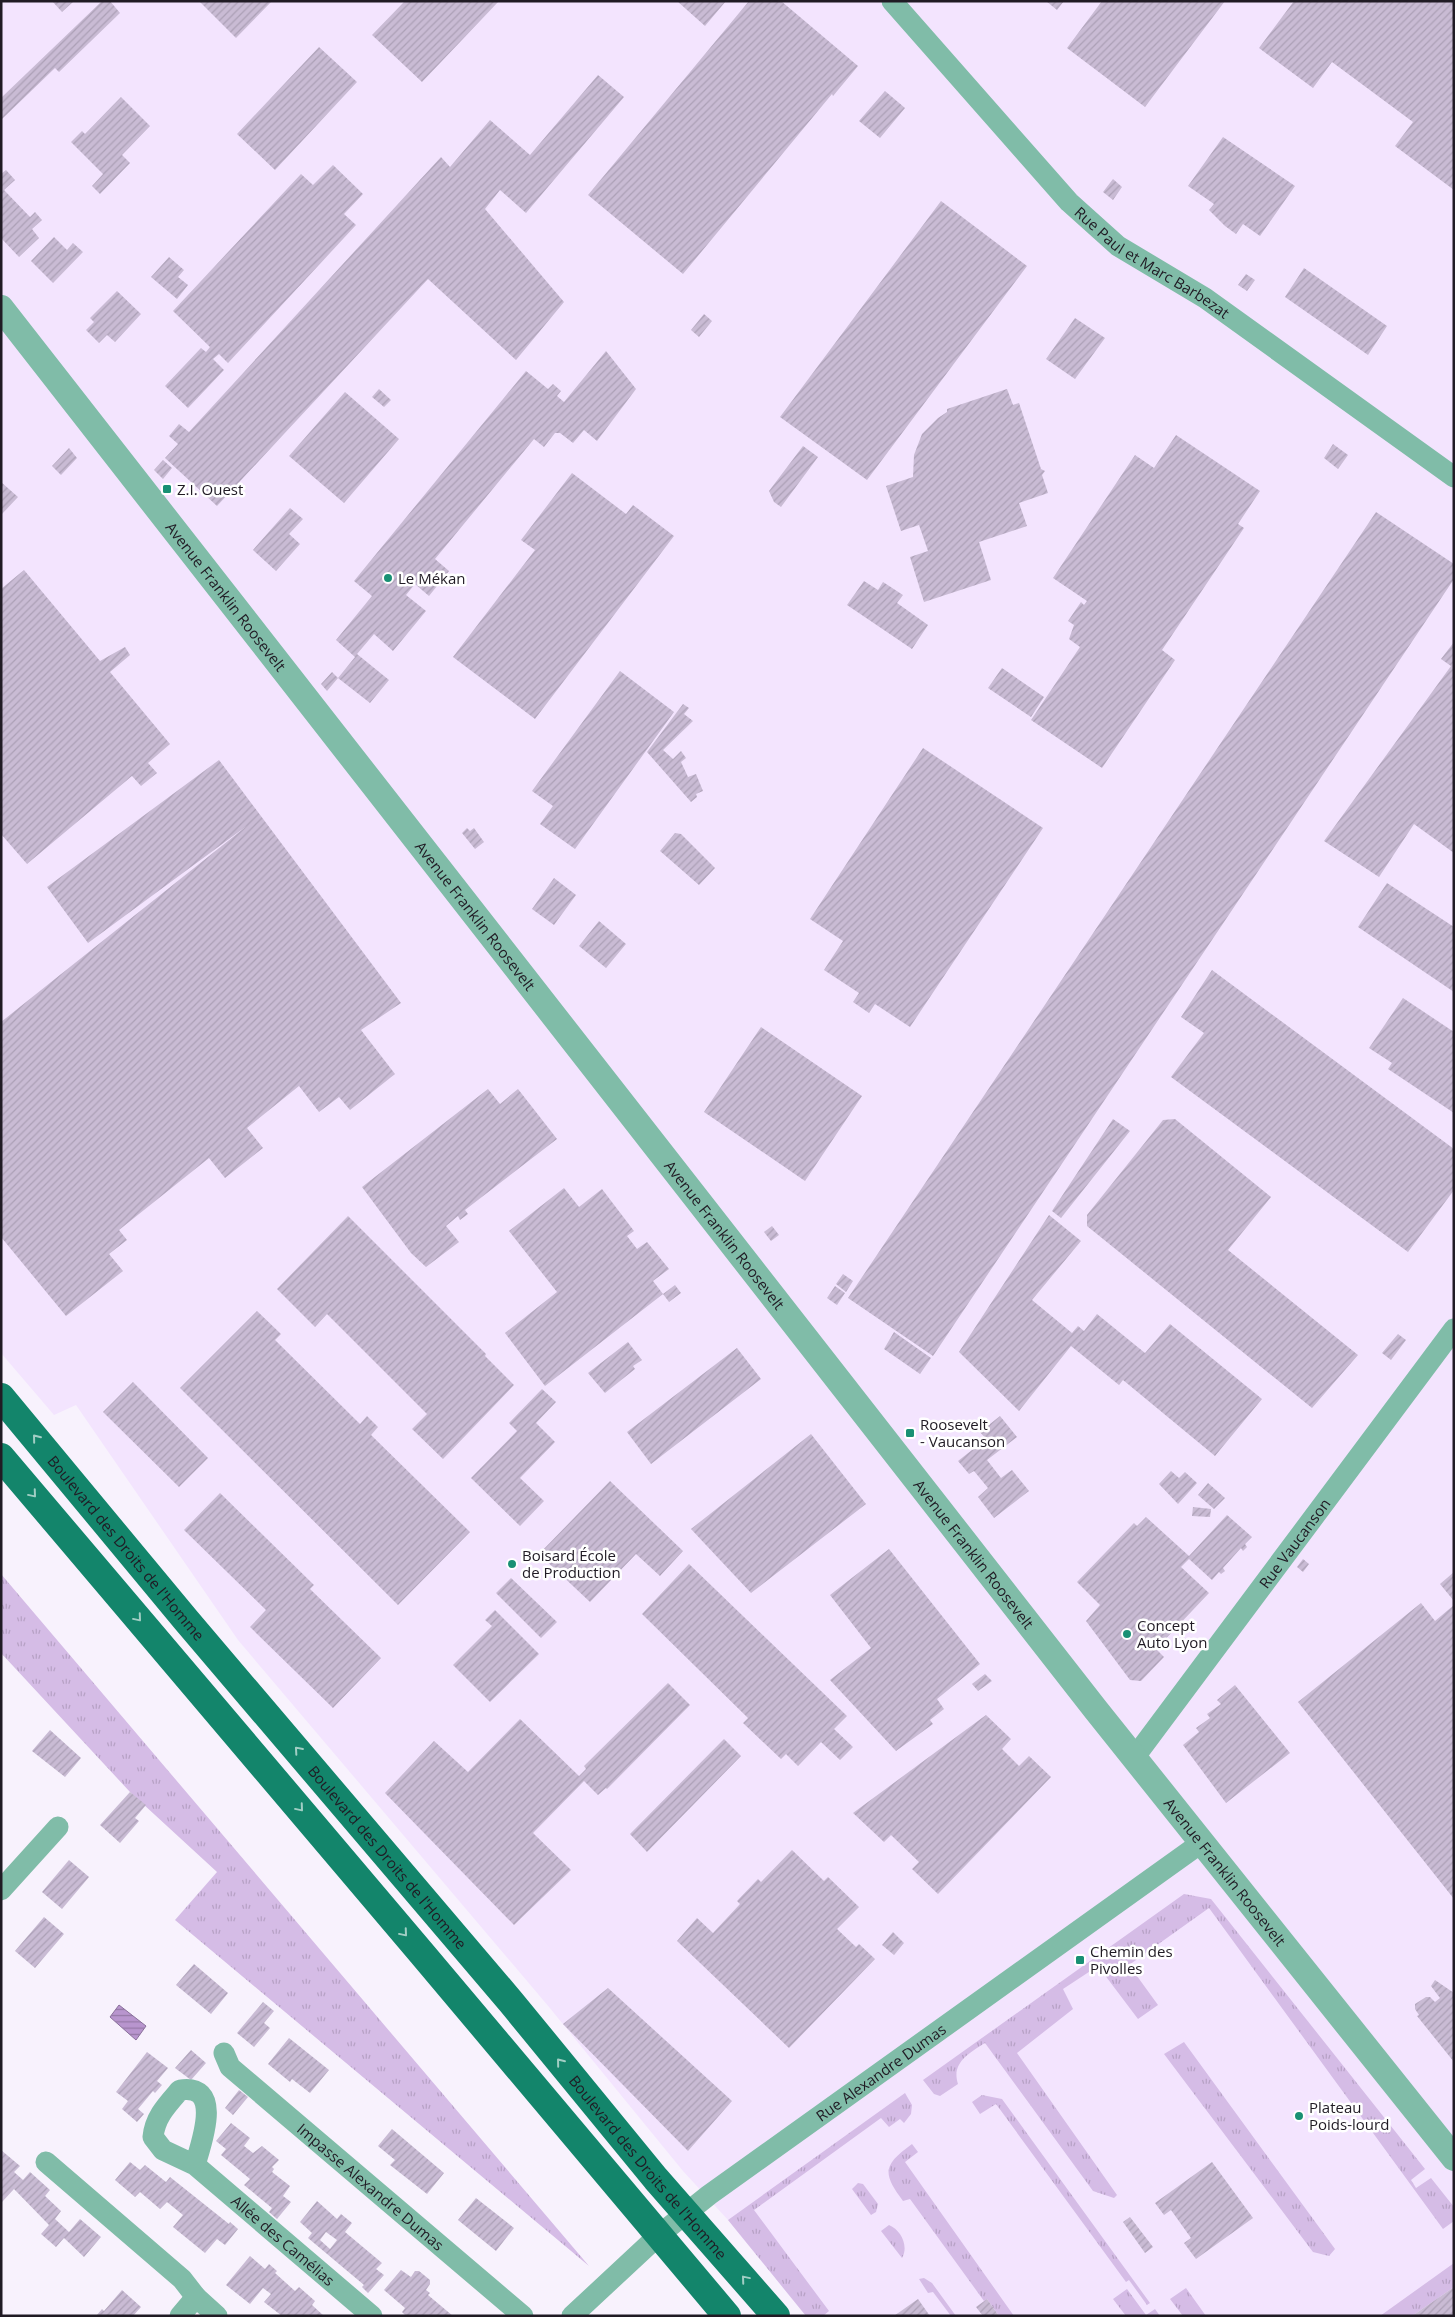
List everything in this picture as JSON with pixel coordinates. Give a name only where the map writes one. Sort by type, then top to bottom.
[{"type":"main road","name":"Boulevard des Droits de l'Homme","points":[[1,1397],[686,2212],[776,2316]]},
{"type":"main road","points":[[1,1457],[324,1836],[483,2028],[727,2316]]},
{"type":"street","name":"Rue Paul et Marc Barbezat","points":[[892,1],[1069,202],[1106,237],[1205,298],[1454,477]]},
{"type":"street","name":"Avenue Franklin Roosevelt","points":[[1,308],[1134,1758],[1454,2158]]},
{"type":"street","name":"Rue Vaucanson","points":[[1134,1758],[1454,1328]]},
{"type":"street","points":[[1,1890],[58,1827]]},
{"type":"street","name":"Rue Alexandre Dumas","points":[[572,2316],[686,2212],[894,2060],[1201,1843]]},
{"type":"street","name":"Impasse Alexandre Dumas","points":[[224,2053],[230,2067],[523,2316]]},
{"type":"street","points":[[46,2162],[182,2279],[196,2297],[217,2316]]},
{"type":"street","name":"Allée des Camélias","points":[[195,2165],[372,2316]]},
{"type":"street","points":[[180,2316],[196,2297]]},
{"type":"shaded area","points":[[1,1],[1454,1],[1454,2316],[806,2316],[728,2220],[683,2171],[549,2007],[238,1640],[76,1405],[54,1415],[1,1353]]},
{"type":"shaded area","points":[[119,2005],[146,2026],[136,2040],[110,2017]]},
{"type":"green space","points":[[1,1574],[589,2266],[175,1920],[217,1872],[130,1792],[1,1653]]},
{"type":"green space","points":[[1184,1894],[1211,1899],[1425,2169],[1411,2180],[1416,2188],[1431,2178],[1454,2207],[1454,2221],[1443,2229],[1209,1908],[1129,1965],[1158,2005],[1138,2019],[1098,1966],[1063,1989],[1073,2009],[1017,2053],[1117,2195],[1114,2198],[1093,2191],[985,2043],[963,2059],[957,2070],[958,2084],[940,2096],[934,2094],[923,2080]]},
{"type":"green space","points":[[1184,2042],[1335,2249],[1329,2256],[1313,2252],[1164,2054]]},
{"type":"green space","points":[[905,2093],[912,2105],[911,2114],[904,2123],[900,2119],[889,2127],[881,2118],[754,2210],[829,2311],[823,2316],[806,2316],[728,2220]]},
{"type":"green space","points":[[982,2095],[1002,2099],[1150,2303],[1147,2305],[1129,2280],[1126,2282],[996,2104],[980,2114],[972,2102]]},
{"type":"green space","points":[[912,2144],[918,2152],[905,2162],[1014,2316],[999,2316],[987,2299],[984,2301],[910,2199],[903,2201],[891,2183],[889,2170],[891,2164],[902,2151]]},
{"type":"green space","points":[[858,2183],[863,2184],[878,2204],[876,2212],[871,2215],[852,2189]]},
{"type":"green space","points":[[889,2225],[903,2239],[905,2248],[902,2258],[881,2231]]},
{"type":"green space","points":[[1454,2263],[1454,2287],[1412,2316],[1380,2316]]},
{"type":"green space","points":[[924,2278],[932,2283],[956,2316],[951,2316],[933,2292],[928,2293],[919,2279]]},
{"type":"green space","points":[[1186,2288],[1206,2316],[1183,2316],[1170,2299]]},
{"type":"green space","points":[[1127,2289],[1146,2315],[1155,2309],[1160,2316],[1126,2316],[1113,2299]]},
{"type":"building","points":[[52,1],[74,1],[62,12]]},
{"type":"building","points":[[102,1],[110,1],[120,13],[59,72],[55,68],[1,120],[1,98]]},
{"type":"building","points":[[199,1],[272,1],[236,38]]},
{"type":"building","points":[[405,1],[499,1],[422,82],[372,35]]},
{"type":"building","points":[[677,1],[726,1],[705,26]]},
{"type":"building","points":[[749,1],[781,1],[858,66],[833,96],[832,94],[683,274],[588,195]]},
{"type":"building","points":[[1046,1],[1064,1],[1057,10]]},
{"type":"building","points":[[1102,1],[1225,1],[1145,107],[1067,48]]},
{"type":"building","points":[[1294,1],[1454,1],[1454,190],[1395,146],[1413,122],[1332,62],[1313,88],[1259,48]]},
{"type":"building","points":[[319,47],[357,82],[275,170],[237,134]]},
{"type":"building","points":[[598,75],[624,97],[526,213],[500,190],[485,209],[564,302],[516,360],[428,279],[217,506],[165,458],[178,444],[169,436],[179,424],[189,432],[441,157],[450,167],[490,120],[530,155]]},
{"type":"building","points":[[885,91],[905,108],[880,138],[859,121]]},
{"type":"building","points":[[121,97],[150,126],[122,155],[130,163],[100,194],[92,186],[103,174],[71,142],[82,131],[85,134]]},
{"type":"building","points":[[1223,137],[1295,186],[1260,236],[1243,224],[1236,234],[1209,210],[1214,204],[1188,186]]},
{"type":"building","points":[[333,165],[363,194],[344,214],[356,225],[228,363],[219,354],[213,359],[224,370],[188,408],[165,386],[201,348],[206,352],[210,347],[173,311],[301,174],[313,185]]},
{"type":"building","points":[[6,170],[15,180],[4,190],[30,217],[35,212],[42,220],[32,229],[39,238],[19,257],[1,238],[1,174]]},
{"type":"building","points":[[1113,179],[1122,187],[1113,200],[1103,192]]},
{"type":"building","points":[[941,201],[1027,266],[867,480],[780,417]]},
{"type":"building","points":[[54,237],[67,250],[73,243],[83,252],[53,283],[31,261]]},
{"type":"building","points":[[169,257],[184,270],[178,277],[188,285],[177,299],[151,277]]},
{"type":"building","points":[[1304,268],[1387,326],[1368,355],[1285,297]]},
{"type":"building","points":[[1246,274],[1255,280],[1247,291],[1238,285]]},
{"type":"building","points":[[117,291],[141,314],[115,342],[107,335],[99,343],[86,330],[94,322],[90,318]]},
{"type":"building","points":[[704,314],[712,321],[699,337],[691,330]]},
{"type":"building","points":[[1075,318],[1105,338],[1075,379],[1046,359]]},
{"type":"building","points":[[606,351],[636,389],[597,441],[584,430],[573,443],[560,433],[555,433],[544,447],[534,439],[435,559],[449,571],[429,596],[415,584],[406,595],[426,611],[393,651],[374,634],[357,654],[389,680],[370,703],[338,678],[355,657],[336,640],[372,596],[354,581],[526,371],[548,389],[553,384],[561,391],[557,396],[564,402]]},
{"type":"building","points":[[379,389],[391,400],[384,407],[372,397]]},
{"type":"building","points":[[1007,389],[1013,405],[1019,403],[1041,469],[1045,471],[1042,475],[1048,493],[1019,503],[1027,526],[979,542],[991,580],[924,602],[910,557],[928,551],[919,525],[901,531],[886,486],[913,477],[914,455],[922,434],[947,412],[947,409]]},
{"type":"building","points":[[345,392],[399,439],[344,503],[289,456]]},
{"type":"building","points":[[1176,435],[1260,491],[1238,524],[1244,528],[1162,650],[1175,660],[1102,768],[1031,720],[1080,647],[1069,639],[1074,625],[1068,621],[1081,602],[1084,605],[1087,601],[1053,578],[1135,455],[1154,468]]},
{"type":"building","points":[[1333,444],[1348,455],[1338,469],[1324,458]]},
{"type":"building","points":[[803,446],[818,457],[781,507],[774,502],[769,491]]},
{"type":"building","points":[[69,448],[77,458],[61,475],[52,466]]},
{"type":"building","points":[[163,460],[172,468],[163,479],[154,470]]},
{"type":"building","points":[[572,473],[626,514],[633,505],[674,536],[535,719],[453,657],[535,550],[521,540]]},
{"type":"building","points":[[1,482],[18,497],[1,515]]},
{"type":"building","points":[[290,508],[303,519],[289,534],[300,544],[276,571],[253,550]]},
{"type":"building","points":[[1376,512],[1454,564],[1454,579],[933,1356],[848,1298]]},
{"type":"building","points":[[24,570],[100,661],[125,647],[130,655],[110,672],[170,744],[148,763],[157,773],[141,786],[132,776],[27,864],[1,834],[1,589]]},
{"type":"building","points":[[864,581],[878,590],[883,582],[903,595],[897,603],[928,625],[912,649],[847,605]]},
{"type":"building","points":[[1454,642],[1454,853],[1414,824],[1379,877],[1324,841],[1451,666],[1441,659]]},
{"type":"building","points":[[1002,668],[1044,697],[1031,717],[988,688]]},
{"type":"building","points":[[620,671],[674,712],[575,849],[540,824],[553,806],[532,791]]},
{"type":"building","points":[[332,672],[338,678],[327,691],[321,684]]},
{"type":"building","points":[[683,704],[689,708],[684,714],[693,721],[663,750],[673,759],[681,751],[686,758],[681,762],[688,777],[696,774],[703,791],[696,794],[697,797],[691,802],[647,752]]},
{"type":"building","points":[[923,748],[1043,828],[910,1027],[875,1004],[869,1013],[853,1002],[859,993],[824,970],[843,941],[810,919]]},
{"type":"building","points":[[219,760],[401,1003],[361,1030],[395,1074],[350,1110],[339,1097],[319,1112],[299,1086],[247,1128],[263,1148],[225,1178],[209,1158],[119,1230],[127,1240],[109,1254],[123,1271],[66,1316],[1,1237],[1,1022],[248,825],[88,943],[47,887]]},
{"type":"building","points":[[467,828],[470,831],[474,828],[484,842],[475,849],[462,833]]},
{"type":"building","points":[[675,833],[681,834],[715,868],[699,885],[660,851]]},
{"type":"building","points":[[554,878],[576,895],[554,925],[532,909]]},
{"type":"building","points":[[1387,883],[1454,927],[1454,992],[1358,927]]},
{"type":"building","points":[[599,921],[626,944],[606,968],[579,946]]},
{"type":"building","points":[[1212,970],[1454,1149],[1454,1190],[1408,1252],[1171,1077],[1204,1033],[1181,1017]]},
{"type":"building","points":[[1403,998],[1454,1032],[1454,1113],[1388,1069],[1392,1063],[1369,1048]]},
{"type":"building","points":[[761,1027],[862,1096],[805,1181],[704,1112]]},
{"type":"building","points":[[488,1089],[500,1104],[518,1089],[557,1139],[465,1210],[468,1214],[460,1220],[458,1216],[446,1226],[459,1242],[426,1267],[411,1253],[362,1187]]},
{"type":"building","points":[[1113,1119],[1130,1131],[1061,1218],[1052,1211]]},
{"type":"building","points":[[1175,1119],[1271,1197],[1228,1250],[1358,1355],[1312,1408],[1087,1226],[1087,1215],[1163,1120]]},
{"type":"building","points":[[564,1188],[579,1207],[602,1189],[634,1231],[627,1236],[637,1249],[647,1242],[669,1269],[653,1281],[663,1294],[545,1386],[505,1333],[557,1292],[509,1231]]},
{"type":"building","points":[[1049,1215],[1081,1241],[1032,1300],[1072,1333],[1078,1326],[1084,1331],[1097,1314],[1145,1353],[1170,1324],[1262,1399],[1215,1456],[1123,1380],[1119,1385],[1071,1346],[1019,1411],[959,1352]]},
{"type":"building","points":[[348,1216],[486,1354],[485,1356],[514,1385],[443,1459],[412,1429],[427,1414],[327,1314],[315,1327],[277,1289]]},
{"type":"building","points":[[772,1226],[779,1235],[771,1241],[764,1232]]},
{"type":"building","points":[[843,1274],[853,1281],[846,1292],[836,1284]]},
{"type":"building","points":[[675,1285],[681,1293],[669,1302],[663,1294]]},
{"type":"building","points":[[835,1286],[845,1293],[837,1305],[827,1298]]},
{"type":"building","points":[[257,1311],[281,1334],[275,1340],[360,1424],[367,1416],[378,1427],[371,1435],[470,1532],[398,1605],[180,1388]]},
{"type":"building","points":[[894,1332],[931,1358],[920,1374],[884,1349]]},
{"type":"building","points":[[1398,1334],[1406,1340],[1391,1360],[1382,1353]]},
{"type":"building","points":[[628,1342],[642,1360],[633,1366],[635,1369],[605,1393],[588,1373]]},
{"type":"building","points":[[737,1348],[761,1379],[651,1464],[627,1432]]},
{"type":"building","points":[[133,1382],[208,1458],[179,1487],[103,1412]]},
{"type":"building","points":[[542,1389],[556,1402],[536,1423],[555,1442],[520,1478],[544,1501],[520,1526],[471,1478],[517,1431],[509,1423]]},
{"type":"building","points":[[1000,1416],[1017,1437],[987,1460],[1001,1478],[1012,1470],[1029,1491],[994,1518],[978,1497],[988,1488],[974,1471],[969,1474],[958,1461],[986,1439],[980,1432]]},
{"type":"building","points":[[811,1434],[866,1504],[751,1593],[691,1529]]},
{"type":"building","points":[[1171,1471],[1179,1478],[1185,1472],[1197,1483],[1178,1504],[1159,1484]]},
{"type":"building","points":[[610,1481],[683,1551],[660,1576],[636,1554],[590,1602],[539,1554]]},
{"type":"building","points":[[1208,1483],[1225,1498],[1214,1509],[1198,1495]]},
{"type":"building","points":[[220,1493],[314,1585],[310,1589],[381,1658],[333,1708],[250,1627],[266,1610],[184,1530]]},
{"type":"building","points":[[1193,1507],[1211,1509],[1210,1517],[1192,1516]]},
{"type":"building","points":[[1227,1515],[1252,1537],[1245,1544],[1247,1547],[1243,1551],[1241,1548],[1223,1568],[1225,1571],[1221,1574],[1219,1572],[1212,1580],[1189,1559],[1181,1567],[1209,1593],[1156,1649],[1164,1657],[1141,1681],[1130,1680],[1086,1621],[1100,1605],[1077,1582],[1134,1523],[1137,1526],[1146,1517],[1189,1556]]},
{"type":"building","points":[[889,1549],[980,1664],[937,1699],[944,1709],[930,1720],[933,1724],[896,1751],[830,1680],[871,1648],[830,1595]]},
{"type":"building","points":[[1303,1559],[1309,1564],[1303,1572],[1297,1567]]},
{"type":"building","points":[[689,1564],[847,1716],[834,1729],[853,1747],[840,1760],[821,1742],[798,1766],[786,1754],[781,1759],[743,1723],[748,1718],[642,1614]]},
{"type":"building","points":[[1454,1572],[1454,1601],[1440,1584]]},
{"type":"building","points":[[511,1578],[557,1622],[541,1638],[496,1593]]},
{"type":"building","points":[[1421,1603],[1435,1621],[1454,1605],[1454,1899],[1298,1702]]},
{"type":"building","points":[[495,1610],[539,1654],[490,1702],[453,1665],[492,1626],[485,1620]]},
{"type":"building","points":[[985,1674],[992,1681],[978,1691],[972,1684]]},
{"type":"building","points":[[668,1683],[690,1705],[607,1789],[598,1795],[584,1781],[533,1833],[571,1870],[514,1925],[385,1793],[434,1741],[468,1772],[520,1719],[579,1776],[586,1769],[584,1766]]},
{"type":"building","points":[[1235,1685],[1290,1753],[1226,1803],[1183,1745],[1199,1732],[1196,1728],[1210,1718],[1207,1714],[1221,1704],[1217,1700]]},
{"type":"building","points":[[986,1715],[1011,1739],[1002,1749],[1019,1766],[1029,1756],[1051,1777],[938,1894],[912,1869],[919,1862],[891,1835],[884,1842],[853,1813]]},
{"type":"building","points":[[50,1730],[81,1758],[65,1777],[32,1751]]},
{"type":"building","points":[[724,1739],[741,1756],[647,1852],[630,1834]]},
{"type":"building","points":[[130,1792],[146,1805],[135,1818],[139,1821],[120,1843],[100,1825]]},
{"type":"building","points":[[792,1850],[824,1881],[828,1877],[859,1907],[837,1929],[856,1947],[859,1944],[875,1959],[789,2048],[677,1941],[697,1918],[713,1933],[740,1904],[737,1901],[758,1879],[761,1882]]},
{"type":"building","points":[[69,1860],[89,1877],[62,1909],[42,1892]]},
{"type":"building","points":[[44,1917],[64,1934],[35,1968],[15,1951]]},
{"type":"building","points":[[893,1932],[904,1943],[894,1955],[882,1945]]},
{"type":"building","points":[[194,1964],[228,1993],[211,2014],[176,1985]]},
{"type":"building","points":[[1435,1980],[1454,1993],[1454,2062],[1417,2016],[1419,2015],[1415,2009],[1415,2004],[1426,1997],[1430,1997],[1435,2002],[1440,1998],[1431,1986]]},
{"type":"building","points":[[608,1988],[732,2101],[688,2151],[563,2024]]},
{"type":"building","points":[[263,2002],[274,2011],[264,2023],[270,2028],[254,2047],[237,2033]]},
{"type":"building","points":[[289,2038],[329,2070],[310,2093],[292,2079],[290,2082],[268,2064]]},
{"type":"building","points":[[191,2050],[206,2063],[191,2080],[175,2068]]},
{"type":"building","points":[[147,2052],[168,2068],[157,2081],[162,2085],[155,2093],[153,2091],[138,2109],[144,2114],[137,2122],[122,2109],[128,2101],[116,2092]]},
{"type":"building","points":[[239,2090],[248,2097],[233,2115],[225,2108]]},
{"type":"building","points":[[231,2123],[250,2138],[244,2146],[253,2153],[262,2146],[279,2160],[272,2167],[274,2169],[272,2172],[290,2186],[283,2196],[291,2202],[277,2219],[269,2212],[272,2208],[244,2185],[250,2179],[221,2155],[226,2149],[216,2141]]},
{"type":"building","points":[[392,2129],[444,2173],[427,2194],[390,2165],[395,2160],[378,2146]]},
{"type":"building","points":[[1,2150],[20,2166],[14,2172],[23,2180],[30,2172],[50,2190],[45,2196],[61,2211],[55,2219],[69,2232],[80,2219],[101,2237],[84,2257],[64,2238],[56,2247],[41,2234],[49,2225],[14,2189],[1,2203]]},
{"type":"building","points":[[130,2162],[140,2170],[145,2165],[166,2182],[170,2177],[238,2229],[225,2245],[217,2239],[205,2253],[173,2227],[183,2215],[167,2202],[160,2209],[140,2192],[135,2197],[115,2180]]},
{"type":"building","points":[[1212,2162],[1253,2218],[1196,2259],[1184,2243],[1191,2238],[1171,2210],[1164,2215],[1155,2203]]},
{"type":"building","points":[[476,2198],[514,2228],[496,2251],[458,2220]]},
{"type":"building","points":[[317,2201],[337,2219],[341,2214],[352,2223],[345,2232],[382,2263],[376,2269],[384,2275],[368,2293],[362,2287],[364,2285],[308,2238],[312,2233],[300,2222]],"holes":[[[326,2232],[337,2240],[330,2249],[320,2240]]]},
{"type":"building","points":[[1130,2217],[1153,2247],[1145,2253],[1123,2222]]},
{"type":"building","points":[[250,2256],[265,2269],[269,2264],[277,2271],[275,2273],[295,2291],[299,2287],[315,2301],[312,2305],[324,2316],[282,2316],[264,2302],[271,2294],[263,2288],[250,2304],[226,2285]]},
{"type":"building","points":[[401,2270],[411,2277],[415,2271],[419,2271],[430,2280],[426,2290],[430,2293],[428,2295],[453,2316],[406,2316],[402,2312],[405,2308],[384,2290]]},
{"type":"building","points":[[1454,2287],[1454,2316],[1412,2316]]},
{"type":"building","points":[[122,2290],[141,2307],[133,2316],[96,2316],[102,2309],[104,2311]]},
{"type":"building","points":[[918,2299],[930,2316],[894,2316]]},
{"type":"building","points":[[987,2299],[999,2316],[983,2316],[976,2307]]},
{"type":"place","name":"Z.I. Ouest","points":[[167,489]]},
{"type":"place","name":"Le Mékan","points":[[388,578]]},
{"type":"place","name":"Roosevelt - Vaucanson","points":[[910,1433]]},
{"type":"place","name":"Boisard École de Production","points":[[512,1564]]},
{"type":"place","name":"Concept Auto Lyon","points":[[1127,1634]]},
{"type":"place","name":"Chemin des Pivolles","points":[[1080,1960]]},
{"type":"place","name":"Plateau Poids-lourd","points":[[1299,2116]]}]
